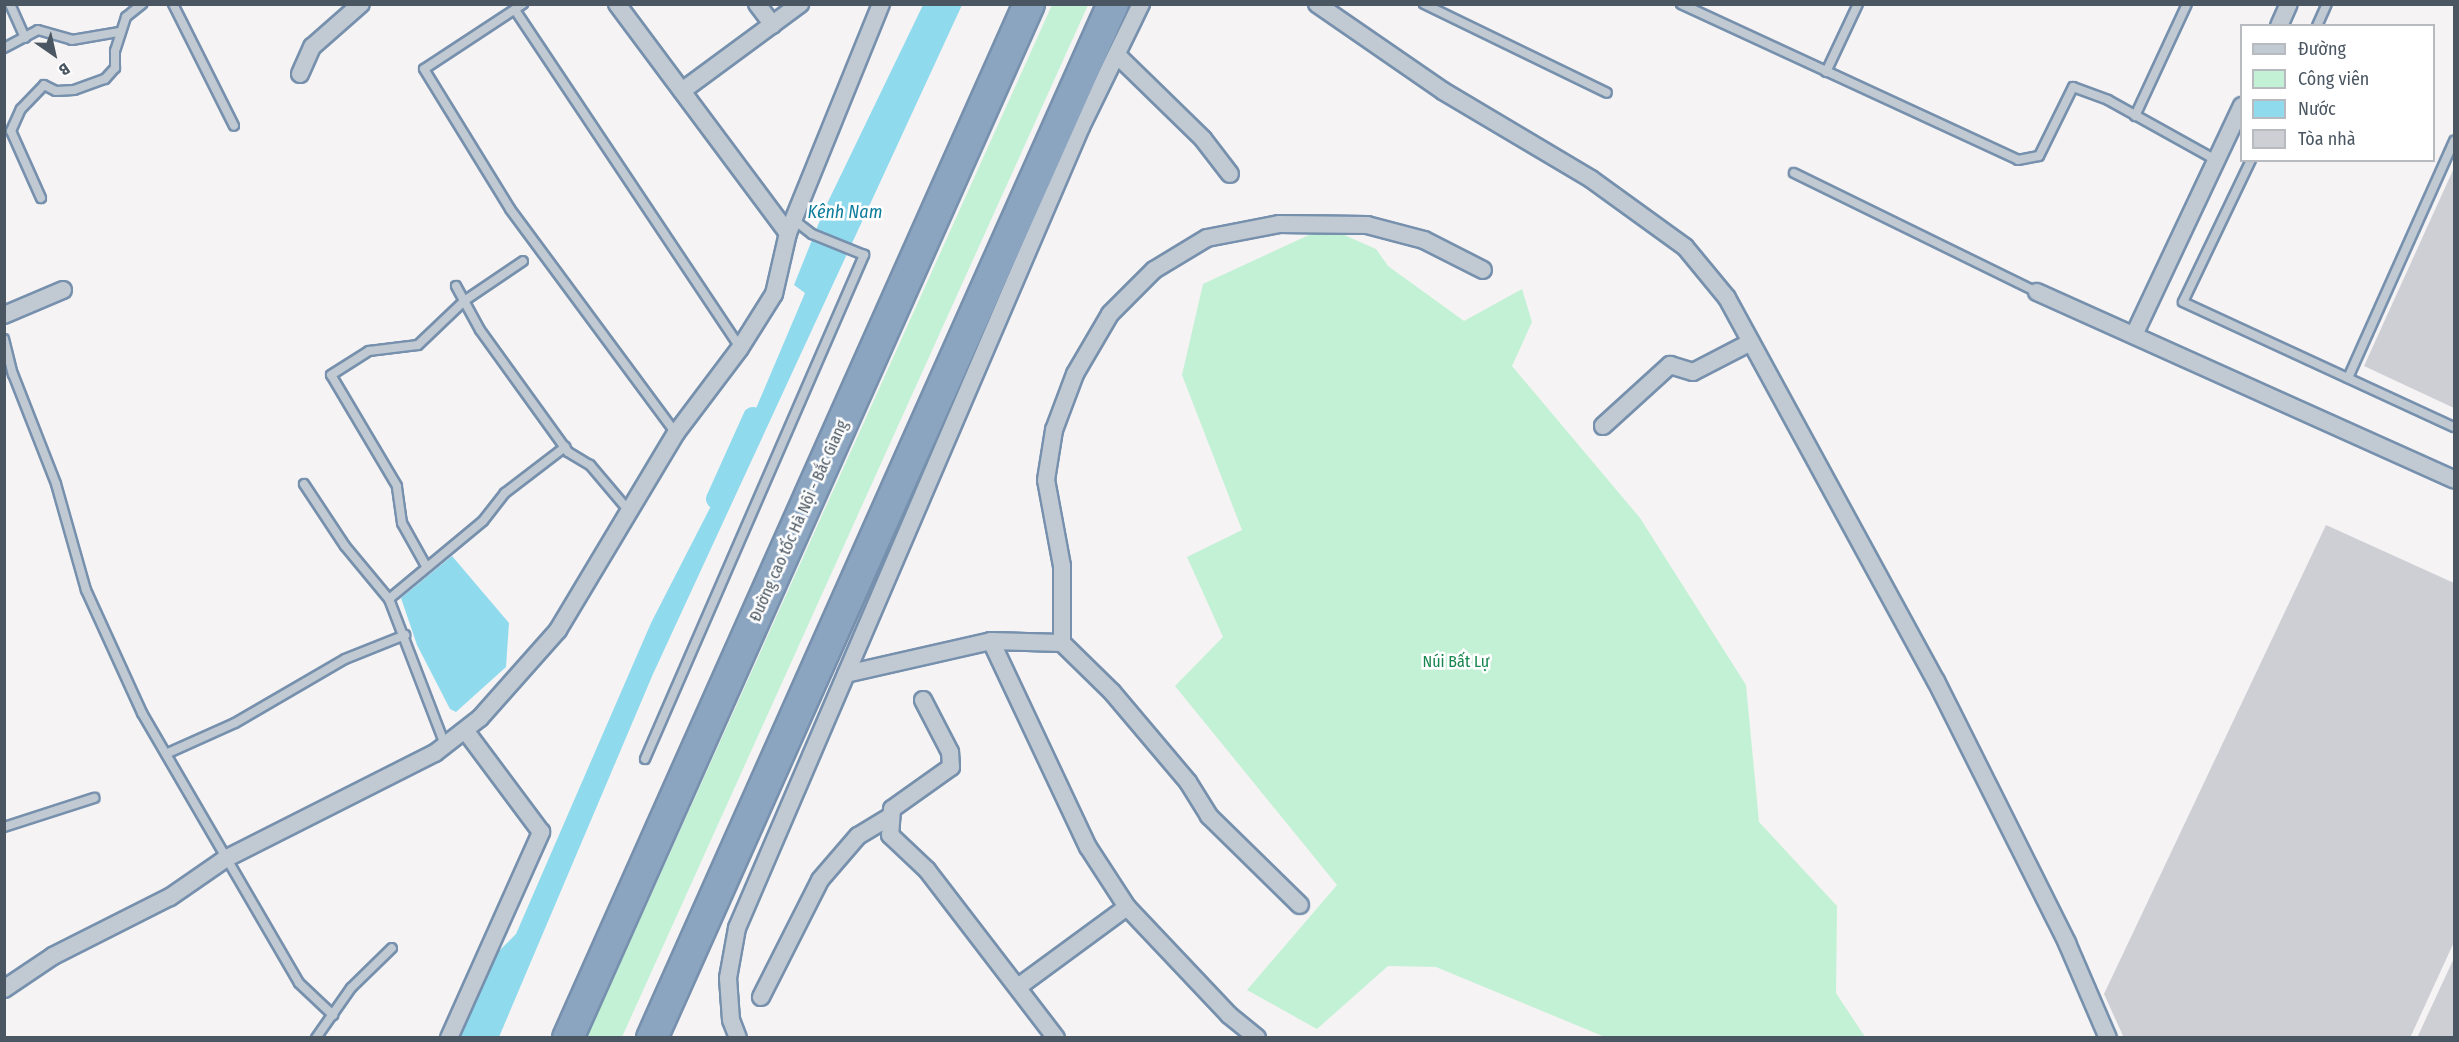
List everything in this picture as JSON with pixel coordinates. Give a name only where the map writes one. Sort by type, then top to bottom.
[{"type":"highway","name":"Đường cao tốc Hà Nội - Bắc Giang","points":[[568,1038],[1029,4]]},
{"type":"highway","points":[[652,1038],[1113,4]]},
{"type":"street","points":[[300,74],[308,65],[312,47],[362,4]]},
{"type":"street","points":[[616,4],[682,91],[791,226]]},
{"type":"street","points":[[757,4],[772,25]]},
{"type":"street","points":[[682,91],[800,4]]},
{"type":"street","points":[[4,989],[53,956],[170,897],[225,859],[445,745],[465,730],[558,630],[676,433],[740,348],[774,294],[791,226],[881,4]]},
{"type":"street","points":[[738,1038],[731,1020],[728,978],[737,928],[846,674],[1141,4]]},
{"type":"street","points":[[1317,4],[1443,91],[1591,179],[1685,247],[1727,298],[1936,681],[2067,943],[2108,1038]]},
{"type":"street","points":[[2280,24],[2289,4]]},
{"type":"street","points":[[1117,55],[1203,139],[1230,174]]},
{"type":"street","points":[[2134,335],[2240,108]]},
{"type":"street","points":[[1062,643],[1062,566],[1046,480],[1054,430],[1075,374],[1110,314],[1154,270],[1207,238],[1279,224],[1367,225],[1424,240],[1483,270]]},
{"type":"street","points":[[4,315],[63,290]]},
{"type":"street","points":[[2037,292],[2454,479]]},
{"type":"street","points":[[1603,426],[1670,365],[1693,372],[1751,342]]},
{"type":"street","points":[[846,674],[991,640],[1062,643],[1112,692],[1188,782],[1209,816],[1300,905]]},
{"type":"street","points":[[991,640],[1089,847],[1127,907],[1229,1015],[1257,1038]]},
{"type":"street","points":[[923,700],[950,752],[951,767],[892,808],[888,818],[890,835],[927,870],[1056,1038]]},
{"type":"street","points":[[449,1038],[541,832],[465,730]]},
{"type":"street","points":[[761,997],[820,880],[858,836],[888,818]]},
{"type":"street","points":[[1018,987],[1127,907]]},
{"type":"lane","points":[[10,4],[25,38]]},
{"type":"lane","points":[[41,198],[10,131],[21,109],[44,85],[56,91],[74,90],[105,79],[115,68],[119,32],[126,17],[142,4]]},
{"type":"lane","points":[[173,4],[234,126]]},
{"type":"lane","points":[[523,4],[424,69],[510,210],[676,433]]},
{"type":"lane","points":[[1424,4],[1607,93]]},
{"type":"lane","points":[[1681,4],[2018,160],[2038,156],[2073,87],[2135,116],[2216,160]]},
{"type":"lane","points":[[1826,72],[1858,4]]},
{"type":"lane","points":[[2135,116],[2187,4]]},
{"type":"lane","points":[[2318,24],[2327,4]]},
{"type":"lane","points":[[515,10],[740,348]]},
{"type":"lane","points":[[4,48],[38,30],[72,40],[119,32]]},
{"type":"lane","points":[[2348,378],[2454,141]]},
{"type":"lane","points":[[2251,162],[2183,302],[2454,427]]},
{"type":"lane","points":[[1794,173],[2037,292]]},
{"type":"lane","points":[[645,759],[864,255],[791,226]]},
{"type":"lane","points":[[426,566],[402,523],[397,486],[331,375],[369,351],[418,345],[464,301],[523,261]]},
{"type":"lane","points":[[456,286],[565,447],[590,465],[629,511]]},
{"type":"lane","points":[[4,339],[13,374],[56,484],[86,590],[142,713],[168,753],[167,761],[299,982],[333,1015]]},
{"type":"lane","points":[[389,599],[483,521],[505,493],[565,447]]},
{"type":"lane","points":[[304,484],[345,546],[389,599],[405,635],[445,745]]},
{"type":"lane","points":[[168,753],[235,723],[345,659],[405,635]]},
{"type":"lane","points":[[4,827],[94,798]]},
{"type":"lane","points":[[316,1038],[351,988],[392,948]]},
{"type":"green space","points":[[1052,5],[1088,5],[622,1037],[587,1037]]},
{"type":"green space","name":"Núi Bất Lự","points":[[1326,227],[1376,249],[1388,266],[1464,321],[1522,289],[1532,322],[1512,366],[1640,518],[1746,685],[1759,822],[1837,906],[1836,993],[1865,1037],[1605,1037],[1436,967],[1388,966],[1317,1029],[1247,990],[1337,885],[1175,686],[1223,637],[1187,557],[1242,530],[1182,375],[1203,284]]},
{"type":"water","name":"Kênh Nam","points":[[923,5],[962,5],[653,674],[499,1037],[458,1038],[491,959],[516,934],[651,623],[732,465],[805,293],[794,285],[824,210]]},
{"type":"water","points":[[452,556],[509,623],[506,667],[456,712],[450,709],[417,645],[401,598]]},
{"type":"building","points":[[2454,168],[2454,408],[2364,366]]},
{"type":"building","points":[[2326,525],[2454,583],[2454,942],[2410,1038],[2124,1038],[2104,994]]},
{"type":"building","points":[[2454,958],[2454,1038],[2417,1038]]},
{"type":"waterway","name":"Kênh Nam","points":[[716,499],[753,417]]}]
